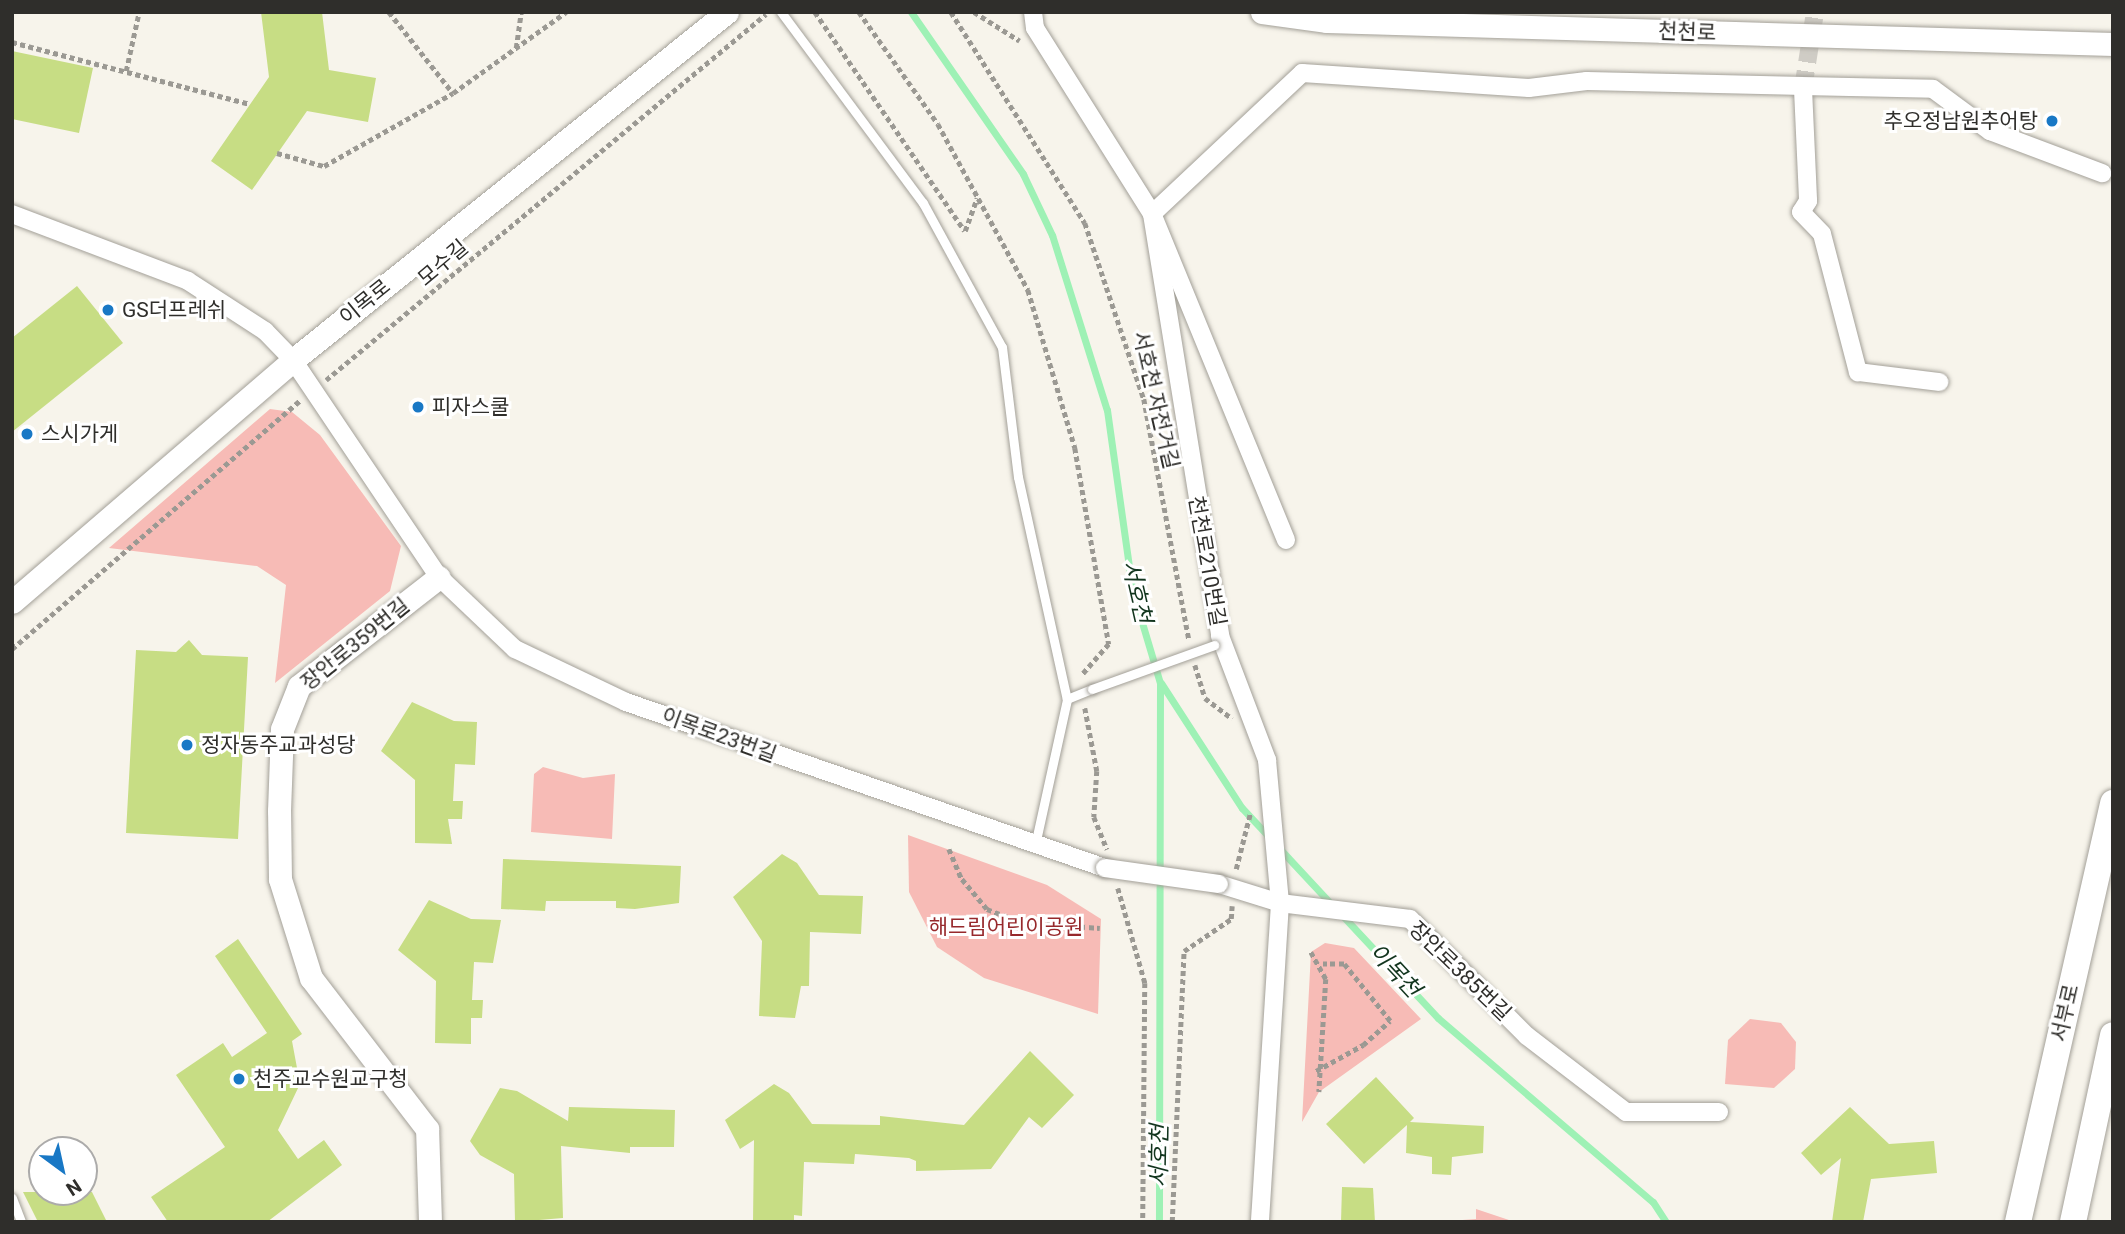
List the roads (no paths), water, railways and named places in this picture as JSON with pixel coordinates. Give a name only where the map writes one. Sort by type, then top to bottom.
[{"type":"main road","name":"서부로","points":[[2018,1222],[2113,803]]},
{"type":"main road","points":[[2073,1222],[2113,1035]]},
{"type":"street","name":"이목로","points":[[13,600],[293,360],[727,12]]},
{"type":"street","name":"천천로210번길","points":[[1033,12],[1045,43],[1152,214],[1286,540]]},
{"type":"street","name":"천천로","points":[[1262,12],[1327,21],[2113,44]]},
{"type":"street","points":[[1152,214],[1302,73],[1530,88],[1587,81],[1803,89],[1933,89],[1990,131],[2102,173]]},
{"type":"street","points":[[1803,89],[1808,201],[1801,212],[1822,234],[1858,372],[1939,382]]},
{"type":"street","name":"이목로23번길","points":[[12,214],[188,281],[265,331],[293,360],[439,577],[515,649],[626,702],[1035,845],[1105,868],[1227,885],[1280,903]]},
{"type":"street","name":"천천로210번길","points":[[1152,214],[1219,643],[1267,760],[1280,903]]},
{"type":"street","name":"장안로359번길","points":[[430,1222],[427,1129],[312,978],[281,879],[279,811],[282,729],[299,686],[439,577]]},
{"type":"street","points":[[1260,1222],[1280,903]]},
{"type":"street","name":"장안로385번길","points":[[1280,903],[1402,918],[1527,1036],[1626,1112],[1719,1112]]},
{"type":"lane","points":[[781,12],[923,204],[1002,347],[1018,477],[1067,699],[1035,845]]},
{"type":"lane","points":[[1067,699],[1219,643]]},
{"type":"lane","points":[[12,1198],[21,1222]]},
{"type":"waterway","name":"서호천","points":[[911,12],[1023,174],[1052,235],[1107,410],[1132,589],[1160,683],[1159,1222]]},
{"type":"waterway","name":"이목천","points":[[1161,683],[1242,808],[1271,839]]},
{"type":"waterway","name":"이목천","points":[[1279,848],[1333,906]]},
{"type":"waterway","name":"이목천","points":[[1341,914],[1438,1018],[1653,1202],[1666,1222]]},
{"type":"tunnel","points":[[1803,89],[1815,12]]},
{"type":"place","name":"추오정남원추어탕","points":[[2052,121]]},
{"type":"place","name":"GS더프레쉬","points":[[108,310]]},
{"type":"place","name":"피자스쿨","points":[[418,407]]},
{"type":"place","name":"스시가게","points":[[27,434]]},
{"type":"place","name":"정자동주교과성당","points":[[187,745]]},
{"type":"place","name":"천주교수원교구청","points":[[239,1079]]},
{"type":"park label","name":"해드림어린이공원","points":[[1006,927]]}]
